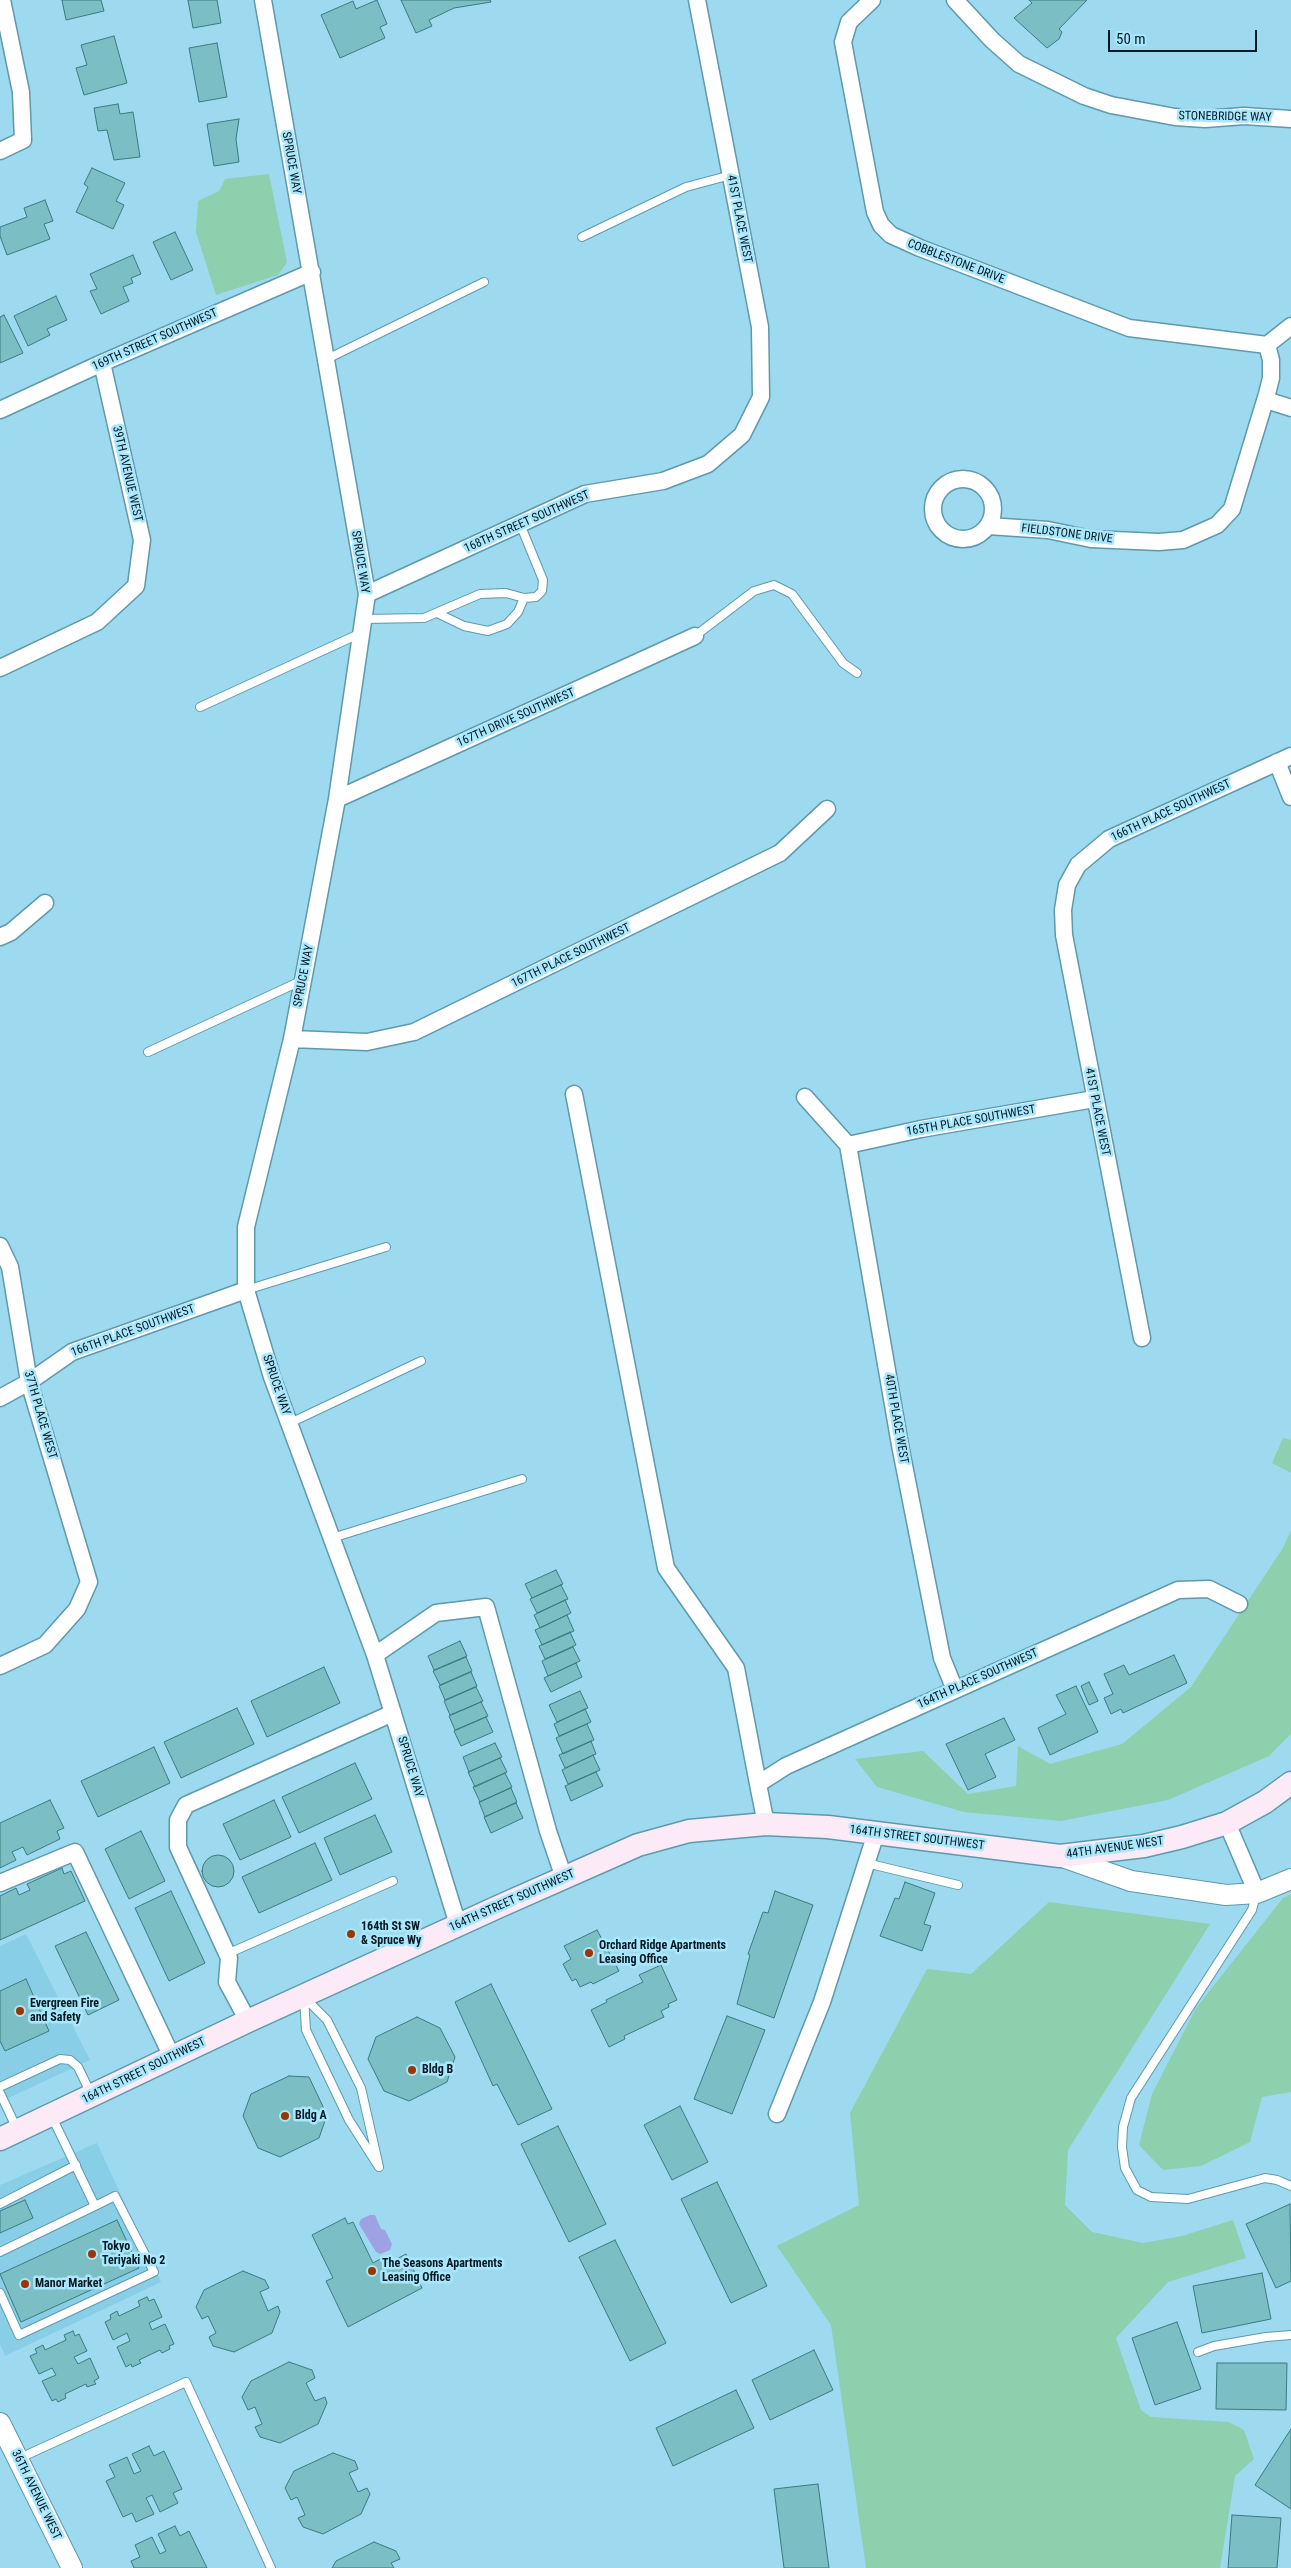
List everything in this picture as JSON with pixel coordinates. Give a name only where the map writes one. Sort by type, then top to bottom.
[{"type":"main road","name":"44TH AVENUE WEST","points":[[1060,1856],[1144,1846],[1227,1823],[1265,1802],[1291,1783]]},
{"type":"main road","name":"164TH STREET SOUTHWEST","points":[[9,2135],[248,2021],[458,1925],[638,1845],[689,1831],[766,1824],[876,1833],[1060,1856]]},
{"type":"street","points":[[0,151],[23,140],[21,92],[2,0]]},
{"type":"street","name":"SPRUCE WAY","points":[[264,0],[295,189],[312,272],[367,594],[337,799],[292,1039],[246,1228],[246,1290],[290,1424],[375,1655],[458,1925]]},
{"type":"street","name":"41ST PLACE WEST","points":[[697,0],[760,327],[761,397],[742,435]]},
{"type":"street","name":"COBBLESTONE DRIVE","points":[[872,0],[849,22],[843,42],[875,212],[881,225],[891,235],[920,248],[1129,328],[1267,345]]},
{"type":"street","name":"STONEBRIDGE WAY","points":[[955,0],[992,40],[1019,64],[1084,96],[1111,105],[1175,117],[1205,119],[1253,116],[1291,119]]},
{"type":"street","name":"169TH STREET SOUTHWEST","points":[[0,410],[102,363],[312,272]]},
{"type":"street","points":[[1267,345],[1291,326]]},
{"type":"street","name":"FIELDSTONE DRIVE","points":[[988,526],[1048,530],[1091,539],[1159,542],[1183,540],[1207,532],[1226,518],[1232,509],[1271,378],[1271,360],[1267,345]]},
{"type":"street","name":"39TH AVENUE WEST","points":[[0,668],[97,622],[136,586],[142,540],[102,363]]},
{"type":"street","points":[[1266,400],[1291,408]]},
{"type":"street","name":"168TH STREET SOUTHWEST","points":[[367,594],[585,494],[663,481],[708,464],[742,435]]},
{"type":"street","name":"167TH DRIVE SOUTHWEST","points":[[337,799],[695,636]]},
{"type":"street","points":[[1284,759],[1291,797]]},
{"type":"street","name":"166TH PLACE SOUTHWEST","points":[[1067,885],[1078,865],[1109,839],[1284,759]]},
{"type":"street","name":"167TH PLACE SOUTHWEST","points":[[292,1039],[367,1042],[414,1032],[780,853],[827,809]]},
{"type":"street","name":"41ST PLACE WEST","points":[[1067,885],[1063,910],[1064,935],[1094,1099],[1142,1338]]},
{"type":"street","points":[[0,937],[11,932],[45,903]]},
{"type":"street","points":[[574,1094],[666,1568],[736,1668],[766,1824]]},
{"type":"street","points":[[805,1097],[848,1145]]},
{"type":"street","name":"165TH PLACE SOUTHWEST","points":[[848,1145],[921,1129],[1094,1099]]},
{"type":"street","name":"40TH PLACE WEST","points":[[848,1145],[900,1445],[942,1658],[955,1690]]},
{"type":"street","name":"37TH PLACE WEST","points":[[0,1246],[10,1266],[29,1382],[89,1582],[77,1609],[45,1645],[0,1666]]},
{"type":"street","name":"166TH PLACE SOUTHWEST","points":[[0,1398],[29,1382],[72,1352],[246,1290]]},
{"type":"street","name":"164TH PLACE SOUTHWEST","points":[[758,1784],[786,1766],[1178,1590],[1209,1589],[1239,1604]]},
{"type":"street","points":[[375,1655],[436,1613],[486,1607],[548,1831],[564,1878]]},
{"type":"street","points":[[248,2021],[227,1982],[229,1958],[178,1847],[178,1820],[186,1805],[393,1713]]},
{"type":"street","points":[[1227,1823],[1257,1893]]},
{"type":"street","points":[[777,2114],[822,2002],[876,1833]]},
{"type":"street","points":[[0,1883],[75,1852],[172,2057]]},
{"type":"street","points":[[1060,1856],[1131,1881],[1226,1895],[1257,1893],[1291,1879]]},
{"type":"street","name":"36TH AVENUE WEST","points":[[0,2423],[72,2568]]},
{"type":"lane","points":[[582,237],[686,187],[731,175]]},
{"type":"lane","points":[[326,358],[484,282]]},
{"type":"lane","points":[[200,707],[362,626],[424,618],[464,599],[480,594],[506,593],[524,598],[536,597],[542,591],[543,580],[520,524]]},
{"type":"lane","points":[[695,636],[754,591],[774,585],[792,594],[843,663],[857,672]]},
{"type":"lane","points":[[437,613],[464,626],[488,631],[506,624],[518,612],[524,598]]},
{"type":"lane","points":[[148,1052],[303,980]]},
{"type":"lane","points":[[246,1290],[386,1247]]},
{"type":"lane","points":[[290,1424],[421,1361]]},
{"type":"lane","points":[[332,1538],[522,1479]]},
{"type":"lane","points":[[866,1863],[958,1885]]},
{"type":"lane","points":[[227,1954],[393,1881]]},
{"type":"lane","points":[[1257,1893],[1252,1910],[1131,2098],[1123,2127],[1122,2147],[1125,2168],[1137,2190],[1151,2197],[1188,2199],[1265,2178],[1277,2180],[1291,2186]]},
{"type":"lane","points":[[304,1997],[327,2020],[361,2088],[379,2167],[350,2120],[306,2030],[304,1997]]},
{"type":"lane","points":[[9,2135],[0,2092],[60,2059],[70,2060],[78,2067],[92,2096]]},
{"type":"lane","points":[[52,2115],[95,2206]]},
{"type":"lane","points":[[0,2204],[76,2165]]},
{"type":"lane","points":[[0,2252],[115,2196],[154,2272],[19,2335],[0,2293]]},
{"type":"lane","points":[[1198,2352],[1214,2346],[1266,2336],[1291,2335]]},
{"type":"lane","points":[[18,2459],[186,2382],[271,2568]]},
{"type":"shaded area","points":[[26,1934],[90,2060],[0,2102],[0,1946]]},
{"type":"shaded area","points":[[97,2143],[161,2282],[5,2356],[0,2344],[0,2185]]},
{"type":"shaded area","points":[[375,2215],[381,2229],[385,2230],[392,2244],[390,2250],[380,2254],[376,2252],[359,2224],[361,2219]]},
{"type":"green space","points":[[269,174],[287,262],[278,275],[216,295],[196,232],[198,201],[219,191],[225,179]]},
{"type":"green space","points":[[1283,1438],[1291,1440],[1291,1473],[1272,1463]]},
{"type":"green space","points":[[1291,1530],[1291,1734],[1269,1756],[1168,1800],[1061,1821],[964,1812],[877,1787],[855,1759],[923,1751],[968,1794],[1016,1786],[1018,1746],[1050,1764],[1122,1744],[1191,1687],[1283,1548]]},
{"type":"green space","points":[[1291,1894],[1291,2092],[1262,2097],[1250,2142],[1201,2166],[1163,2170],[1139,2145],[1152,2094],[1196,2008],[1283,1898]]},
{"type":"green space","points":[[1049,1902],[1210,1924],[1068,2150],[1065,2205],[1092,2232],[1143,2243],[1182,2236],[1233,2220],[1246,2258],[1168,2282],[1116,2338],[1141,2410],[1151,2417],[1229,2422],[1244,2430],[1254,2459],[1235,2476],[1220,2568],[866,2568],[831,2325],[777,2246],[859,2205],[850,2113],[927,1969],[971,1974]]},
{"type":"building","points":[[62,0],[101,0],[104,11],[66,20]]},
{"type":"building","points":[[188,0],[217,0],[221,23],[193,28]]},
{"type":"building","points":[[377,0],[387,24],[380,27],[385,38],[340,58],[321,15],[353,1],[356,9]]},
{"type":"building","points":[[401,0],[490,0],[491,2],[454,8],[429,20],[432,26],[416,33]]},
{"type":"building","points":[[1029,0],[1087,0],[1059,29],[1062,32],[1059,39],[1047,48],[1014,18],[1032,3]]},
{"type":"building","points":[[114,36],[127,83],[84,95],[76,68],[87,65],[81,45]]},
{"type":"building","points":[[217,43],[227,97],[199,102],[189,48]]},
{"type":"building","points":[[118,104],[120,114],[133,112],[140,157],[114,160],[107,130],[98,131],[94,108]]},
{"type":"building","points":[[239,119],[236,139],[239,162],[214,166],[207,124]]},
{"type":"building","points":[[92,168],[125,183],[116,201],[124,205],[113,229],[76,212],[88,187],[84,184]]},
{"type":"building","points":[[45,200],[53,221],[44,224],[50,239],[7,255],[0,236],[0,227],[27,217],[24,208]]},
{"type":"building","points":[[175,232],[193,270],[171,280],[153,242]]},
{"type":"building","points":[[133,255],[141,274],[131,278],[133,283],[123,287],[129,301],[101,314],[90,291],[97,289],[90,274]]},
{"type":"building","points":[[56,296],[67,320],[47,329],[50,335],[28,346],[14,316]]},
{"type":"building","points":[[4,315],[23,353],[0,363],[0,317]]},
{"type":"building","points":[[556,1570],[563,1584],[532,1598],[525,1584]]},
{"type":"building","points":[[561,1585],[568,1599],[537,1613],[530,1599]]},
{"type":"building","points":[[565,1600],[571,1613],[540,1628],[534,1615]]},
{"type":"building","points":[[567,1615],[574,1631],[542,1645],[535,1630]]},
{"type":"building","points":[[570,1632],[576,1645],[545,1659],[539,1646]]},
{"type":"building","points":[[460,1641],[467,1656],[434,1670],[428,1656]]},
{"type":"building","points":[[573,1647],[580,1661],[548,1676],[542,1661]]},
{"type":"building","points":[[1174,1655],[1187,1683],[1123,1713],[1121,1709],[1111,1714],[1104,1698],[1113,1694],[1104,1674],[1124,1665],[1129,1675]]},
{"type":"building","points":[[466,1657],[472,1671],[440,1685],[433,1671]]},
{"type":"building","points":[[576,1663],[582,1677],[551,1692],[544,1678]]},
{"type":"building","points":[[324,1667],[340,1703],[267,1737],[251,1701]]},
{"type":"building","points":[[471,1672],[477,1686],[445,1700],[439,1686]]},
{"type":"building","points":[[1089,1682],[1098,1701],[1089,1705],[1081,1686]]},
{"type":"building","points":[[1076,1686],[1098,1732],[1050,1755],[1038,1728],[1066,1714],[1056,1695]]},
{"type":"building","points":[[476,1687],[483,1701],[450,1715],[444,1701]]},
{"type":"building","points":[[580,1691],[588,1708],[557,1722],[549,1705]]},
{"type":"building","points":[[481,1702],[488,1716],[455,1730],[449,1716]]},
{"type":"building","points":[[237,1708],[254,1744],[181,1778],[164,1742]]},
{"type":"building","points":[[585,1709],[591,1722],[559,1736],[554,1724]]},
{"type":"building","points":[[486,1717],[493,1732],[461,1746],[454,1731]]},
{"type":"building","points":[[1004,1718],[1015,1740],[985,1754],[996,1777],[968,1790],[946,1744]]},
{"type":"building","points":[[587,1724],[594,1740],[563,1754],[556,1738]]},
{"type":"building","points":[[591,1741],[596,1754],[565,1768],[559,1755]]},
{"type":"building","points":[[495,1743],[502,1757],[469,1772],[463,1757]]},
{"type":"building","points":[[154,1747],[170,1783],[98,1817],[81,1781]]},
{"type":"building","points":[[593,1755],[600,1770],[568,1784],[562,1770]]},
{"type":"building","points":[[500,1758],[507,1772],[475,1787],[468,1772]]},
{"type":"building","points":[[355,1763],[372,1799],[299,1833],[282,1797]]},
{"type":"building","points":[[596,1772],[603,1786],[571,1801],[565,1786]]},
{"type":"building","points":[[505,1773],[512,1787],[480,1802],[473,1787]]},
{"type":"building","points":[[511,1788],[517,1802],[485,1817],[479,1802]]},
{"type":"building","points":[[50,1800],[64,1828],[57,1831],[60,1839],[27,1855],[23,1847],[12,1852],[16,1860],[0,1868],[0,1823]]},
{"type":"building","points":[[274,1800],[291,1837],[240,1860],[223,1824]]},
{"type":"building","points":[[516,1803],[523,1818],[491,1833],[484,1817]]},
{"type":"building","points":[[375,1815],[392,1852],[340,1875],[324,1838]]},
{"type":"building","points":[[141,1831],[165,1881],[129,1899],[105,1849]]},
{"type":"building","points":[[315,1843],[332,1880],[259,1913],[242,1877]]},
{"type":"building","points":[[218,1855],[229,1860],[234,1871],[229,1882],[218,1887],[207,1882],[202,1871],[207,1860]]},
{"type":"building","points":[[62,1868],[64,1874],[71,1871],[85,1901],[0,1940],[0,1896],[16,1888],[19,1895],[30,1890],[27,1884]]},
{"type":"building","points":[[905,1882],[935,1893],[924,1924],[931,1926],[922,1951],[880,1936],[895,1898],[899,1899]]},
{"type":"building","points":[[171,1891],[205,1963],[169,1981],[135,1908]]},
{"type":"building","points":[[775,1891],[813,1905],[774,2018],[737,2004],[750,1955],[748,1954],[763,1912],[768,1913]]},
{"type":"building","name":"Orchard Ridge Apartments Leasing Office","points":[[597,1930],[619,1971],[593,1984],[591,1982],[580,1987],[576,1979],[572,1981],[563,1964],[571,1959],[564,1946]]},
{"type":"building","points":[[86,1932],[119,2000],[88,2015],[55,1946]]},
{"type":"building","points":[[661,1965],[677,2000],[668,2004],[669,2007],[661,2011],[664,2017],[624,2036],[625,2039],[609,2047],[591,2010],[607,2002],[606,2000],[643,1982],[639,1975]]},
{"type":"building","name":"Evergreen Fire and Safety","points":[[26,1979],[49,2031],[5,2051],[0,2041],[0,1991]]},
{"type":"building","points":[[491,1984],[552,2109],[518,2125],[497,2084],[493,2086],[455,2002]]},
{"type":"building","points":[[727,2016],[765,2030],[732,2114],[694,2099]]},
{"type":"building","name":"Bldg B","points":[[417,2017],[440,2028],[455,2057],[447,2082],[409,2101],[384,2091],[368,2059],[376,2037]]},
{"type":"building","name":"Bldg A","points":[[289,2076],[309,2077],[327,2115],[319,2138],[280,2157],[258,2148],[243,2116],[251,2094]]},
{"type":"building","points":[[680,2106],[708,2162],[672,2180],[644,2125]]},
{"type":"building","points":[[558,2126],[606,2224],[569,2242],[521,2144]]},
{"type":"building","points":[[717,2182],[767,2286],[731,2303],[681,2199]]},
{"type":"building","points":[[25,2200],[33,2218],[0,2233],[0,2211]]},
{"type":"building","points":[[1290,2204],[1291,2281],[1276,2288],[1246,2224]]},
{"type":"building","name":"The Seasons Apartments Leasing Office","points":[[345,2218],[348,2224],[353,2222],[373,2263],[384,2257],[387,2264],[406,2254],[422,2288],[348,2327],[326,2281],[333,2278],[312,2235]]},
{"type":"building","points":[[117,2220],[139,2268],[21,2322],[0,2274]]},
{"type":"building","points":[[615,2240],[666,2343],[630,2361],[579,2257]]},
{"type":"building","points":[[243,2271],[265,2280],[269,2288],[260,2292],[268,2311],[278,2306],[280,2312],[272,2333],[234,2352],[213,2346],[209,2337],[216,2333],[208,2316],[202,2319],[196,2307],[204,2290]]},
{"type":"building","points":[[1262,2273],[1271,2319],[1202,2333],[1193,2286]]},
{"type":"building","points":[[147,2297],[149,2301],[154,2299],[162,2317],[149,2323],[152,2330],[165,2324],[174,2344],[169,2346],[170,2349],[162,2353],[160,2350],[139,2360],[141,2363],[132,2367],[131,2364],[126,2367],[117,2347],[130,2341],[127,2333],[113,2340],[105,2322],[111,2319],[110,2315],[117,2311],[119,2316],[140,2306],[138,2301]]},
{"type":"building","points":[[1177,2322],[1201,2389],[1155,2405],[1132,2338]]},
{"type":"building","points":[[73,2331],[75,2336],[79,2334],[87,2351],[74,2357],[78,2364],[90,2358],[99,2378],[94,2381],[96,2384],[87,2387],[86,2384],[65,2394],[66,2398],[58,2402],[56,2399],[52,2401],[42,2381],[56,2375],[52,2368],[39,2374],[30,2356],[37,2353],[35,2349],[43,2345],[45,2350],[66,2340],[64,2335]]},
{"type":"building","points":[[814,2350],[833,2390],[770,2420],[752,2380]]},
{"type":"building","points":[[289,2362],[312,2370],[315,2378],[306,2383],[315,2401],[325,2397],[327,2403],[318,2424],[280,2443],[260,2437],[255,2427],[262,2424],[255,2407],[248,2410],[242,2397],[251,2381]]},
{"type":"building","points":[[1217,2363],[1287,2363],[1286,2410],[1216,2409]]},
{"type":"building","points":[[736,2390],[754,2428],[673,2466],[656,2428]]},
{"type":"building","points":[[1291,2429],[1291,2509],[1255,2485]]},
{"type":"building","points":[[149,2446],[154,2456],[164,2451],[182,2489],[173,2493],[178,2503],[160,2512],[152,2495],[146,2498],[154,2514],[136,2522],[132,2513],[123,2517],[106,2481],[115,2477],[109,2465],[127,2457],[134,2474],[141,2471],[132,2454]]},
{"type":"building","points":[[333,2453],[355,2461],[358,2469],[349,2473],[358,2492],[367,2488],[370,2494],[361,2514],[323,2534],[303,2527],[298,2518],[305,2515],[297,2497],[291,2500],[285,2488],[294,2471]]},
{"type":"building","points":[[818,2484],[829,2568],[784,2568],[774,2489]]},
{"type":"building","points":[[1232,2515],[1281,2518],[1277,2568],[1228,2568]]},
{"type":"building","points":[[175,2526],[180,2536],[189,2531],[207,2568],[134,2568],[131,2561],[140,2557],[135,2545],[152,2537],[160,2554],[166,2551],[158,2534]]},
{"type":"building","points":[[374,2542],[396,2551],[400,2559],[391,2563],[394,2568],[332,2568],[336,2561]]},
{"type":"place","name":"164th St SW & Spruce Wy","points":[[351,1934]]},
{"type":"place","name":"Orchard Ridge Apartments Leasing Office","points":[[589,1953]]},
{"type":"place","name":"Evergreen Fire and Safety","points":[[20,2011]]},
{"type":"place","name":"Bldg B","points":[[412,2070]]},
{"type":"place","name":"Bldg A","points":[[285,2116]]},
{"type":"place","name":"Tokyo Teriyaki No 2","points":[[92,2254]]},
{"type":"place","name":"The Seasons Apartments Leasing Office","points":[[372,2271]]},
{"type":"place","name":"Manor Market","points":[[25,2284]]}]
